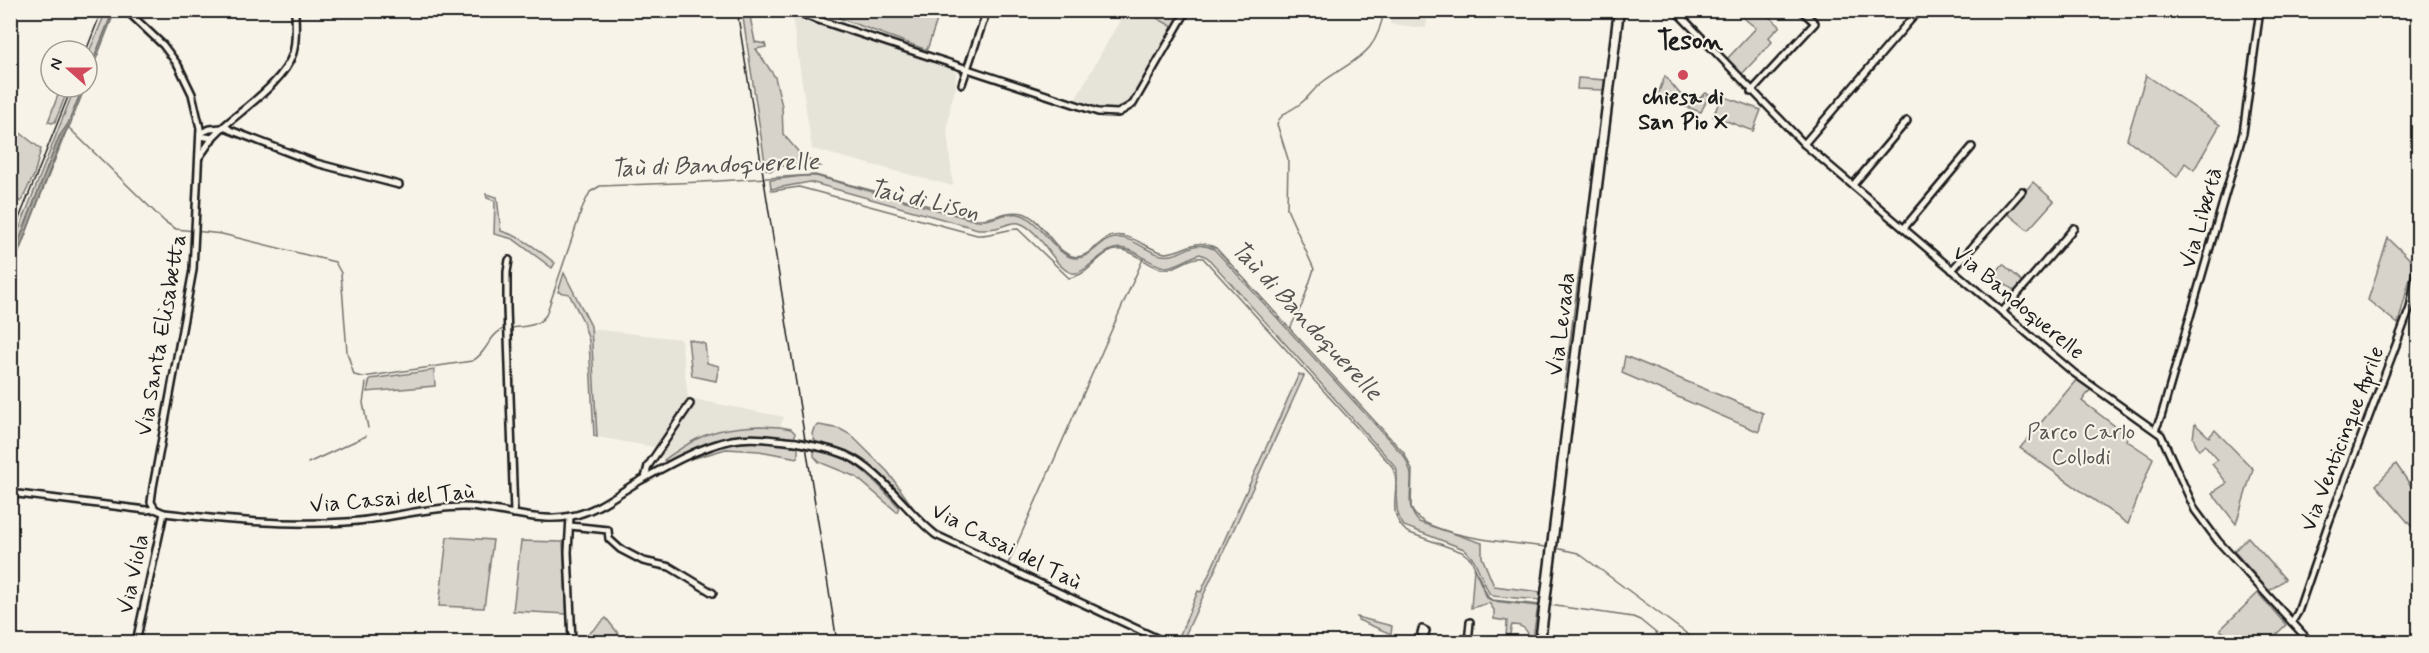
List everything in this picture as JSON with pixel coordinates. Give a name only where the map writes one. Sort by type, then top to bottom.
[{"type":"main road","name":"Via Levada","points":[[1540,642],[1619,10]]},
{"type":"street","name":"Via Santa Elisabetta","points":[[126,10],[163,45],[178,65],[192,94],[200,135],[197,231],[190,289],[151,498],[155,509]]},
{"type":"street","points":[[200,157],[212,138],[276,80],[288,64],[296,38],[295,10]]},
{"type":"street","points":[[788,10],[1098,112],[1118,113],[1138,98],[1186,10]]},
{"type":"street","points":[[962,84],[987,10]]},
{"type":"street","name":"Via Bandoquerelle","points":[[1674,10],[1751,92],[1804,144],[2079,377],[2161,435],[2195,510],[2218,541],[2310,642]]},
{"type":"street","points":[[1751,92],[1815,23],[1801,10]]},
{"type":"street","points":[[1804,144],[1919,10]]},
{"type":"street","name":"Via Libertà","points":[[2155,430],[2165,405],[2243,133],[2260,10]]},
{"type":"street","points":[[199,121],[210,129]]},
{"type":"street","points":[[1853,185],[1908,121]]},
{"type":"street","points":[[200,135],[210,129],[223,127],[316,163],[399,185]]},
{"type":"street","points":[[200,135],[212,138]]},
{"type":"street","points":[[1904,228],[1972,147]]},
{"type":"street","points":[[1952,270],[2022,191]]},
{"type":"street","points":[[2002,312],[2074,228]]},
{"type":"street","points":[[509,260],[507,307],[514,514]]},
{"type":"street","name":"Via Venticinque Aprile","points":[[2292,622],[2298,612],[2329,522],[2410,308],[2418,265]]},
{"type":"street","points":[[645,478],[648,466],[690,404]]},
{"type":"street","name":"Via Casai del Taù","points":[[155,509],[164,513],[261,524],[382,519],[443,508],[464,507],[546,518],[570,516],[597,507],[645,478],[698,451],[733,440],[765,439],[796,442],[845,454],[865,466],[918,521],[936,535],[1165,642]]},
{"type":"street","points":[[10,493],[146,510],[155,509]]},
{"type":"street","name":"Via Viola","points":[[136,642],[164,513]]},
{"type":"street","points":[[570,516],[568,552],[572,642]]},
{"type":"street","points":[[570,526],[608,530],[609,539],[620,549],[643,561],[670,567],[713,593]]},
{"type":"street","points":[[1468,642],[1470,622]]},
{"type":"street","points":[[1423,642],[1424,635]]},
{"type":"shaded area","points":[[113,11],[115,11],[99,52],[99,46]]},
{"type":"shaded area","points":[[1125,11],[1144,11],[1173,27],[1135,93],[1127,102],[1115,108],[1106,109],[1075,100]]},
{"type":"shaded area","points":[[1393,11],[1428,11],[1426,28],[1390,24]]},
{"type":"shaded area","points":[[792,16],[949,67],[956,73],[956,87],[947,131],[953,186],[812,149]]},
{"type":"shaded area","points":[[78,99],[80,99],[62,138],[11,273],[11,262],[59,137],[68,124]]},
{"type":"shaded area","points":[[592,329],[681,339],[688,398],[784,417],[780,427],[737,427],[706,433],[664,460],[654,447],[597,437]]},
{"type":"green space","points":[[841,10],[940,11],[927,50],[839,18]]},
{"type":"green space","points":[[1182,10],[1173,27],[1144,11]]},
{"type":"green space","points":[[106,11],[113,11],[99,46],[99,39],[94,39]]},
{"type":"green space","points":[[742,11],[749,11],[755,42],[765,44],[766,47],[756,49],[775,77],[782,106],[783,134],[802,156],[820,166],[781,166],[770,171],[766,169]]},
{"type":"green space","points":[[1735,11],[1762,11],[1780,26],[1769,37],[1772,42],[1741,75],[1726,60],[1756,28]]},
{"type":"green space","points":[[2146,75],[2220,125],[2194,170],[2185,163],[2177,177],[2127,139]]},
{"type":"green space","points":[[1665,76],[1690,106],[1706,93],[1709,95],[1701,112],[1657,97]]},
{"type":"green space","points":[[1578,78],[1605,80],[1604,90],[1577,89]]},
{"type":"green space","points":[[1722,96],[1761,110],[1753,131],[1713,116]]},
{"type":"green space","points":[[57,99],[64,99],[55,122],[48,122]]},
{"type":"green space","points":[[70,99],[78,99],[68,124],[59,137],[11,262],[11,250]]},
{"type":"green space","points":[[10,125],[41,149],[34,175],[21,202],[11,194]]},
{"type":"green space","points":[[816,176],[977,221],[1012,214],[1022,215],[1036,225],[1061,252],[1075,258],[1086,255],[1115,238],[1128,239],[1162,255],[1175,254],[1199,245],[1214,249],[1404,456],[1411,475],[1412,511],[1419,522],[1482,543],[1482,557],[1494,586],[1540,592],[1540,600],[1493,596],[1489,593],[1474,560],[1464,549],[1404,526],[1397,505],[1396,467],[1207,257],[1200,254],[1166,267],[1153,263],[1128,249],[1121,248],[1103,254],[1087,268],[1072,273],[1059,264],[1034,233],[1019,223],[978,229],[810,182],[771,189],[770,180]]},
{"type":"green space","points":[[2033,182],[2054,201],[2028,230],[2007,213]]},
{"type":"green space","points":[[486,194],[497,197],[501,231],[536,248],[555,263],[552,268],[513,239],[494,234],[495,201],[487,198]]},
{"type":"green space","points":[[2388,238],[2414,263],[2398,324],[2368,300]]},
{"type":"green space","points":[[2003,264],[2023,282],[2015,291],[1993,276]]},
{"type":"green space","points":[[564,273],[591,326],[597,437],[594,436],[589,341],[583,321],[569,294],[558,292]]},
{"type":"green space","points":[[688,339],[705,344],[707,363],[719,366],[716,381],[692,376]]},
{"type":"green space","points":[[1625,356],[1763,413],[1759,432],[1622,373]]},
{"type":"green space","points":[[434,370],[435,386],[367,392],[370,379]]},
{"type":"green space","points":[[1299,374],[1304,376],[1182,642],[1177,642],[1198,591],[1201,592]]},
{"type":"green space","name":"Parco Carlo Collodi","points":[[2077,379],[2091,389],[2082,401],[2128,436],[2126,440],[2153,458],[2128,524],[2020,448]]},
{"type":"green space","points":[[2195,424],[2209,437],[2215,430],[2253,469],[2236,524],[2212,493],[2227,483],[2212,464],[2218,460],[2205,445],[2199,450],[2193,438]]},
{"type":"green space","points":[[819,425],[840,429],[851,435],[888,472],[912,506],[860,458],[816,443],[812,434],[814,428]]},
{"type":"green space","points":[[759,426],[791,429],[795,433],[795,439],[760,435],[730,438],[716,441],[669,462],[664,460],[708,434],[730,428]]},
{"type":"green space","points":[[757,442],[798,447],[798,458],[759,451],[726,449],[695,458],[716,447]]},
{"type":"green space","points":[[814,450],[840,456],[862,470],[899,507],[897,512],[856,477],[819,462],[814,456]]},
{"type":"green space","points":[[2396,464],[2418,496],[2418,534],[2376,485]]},
{"type":"green space","points":[[447,537],[493,540],[484,608],[439,606]]},
{"type":"green space","points":[[2248,537],[2285,579],[2269,591],[2234,551]]},
{"type":"green space","points":[[521,541],[563,542],[567,614],[513,611]]},
{"type":"green space","points":[[1474,568],[1487,598],[1493,601],[1538,606],[1533,637],[1530,639],[1522,627],[1512,625],[1509,637],[1506,638],[1507,621],[1494,619],[1494,610],[1489,603],[1471,608]]},
{"type":"green space","points":[[2258,593],[2286,625],[2268,642],[2238,642],[2220,630]]},
{"type":"green space","points":[[1357,617],[1392,626],[1391,634],[1358,620]]},
{"type":"green space","points":[[606,618],[625,642],[580,642]]},
{"type":"waterway","points":[[1290,328],[1302,305],[1314,269],[1287,209],[1288,159],[1277,124],[1281,117],[1304,101],[1321,83],[1356,60],[1371,46],[1381,25],[1384,10]]},
{"type":"waterway","name":"Taù di Bandoquerelle","points":[[68,127],[165,222],[176,229],[222,234],[335,262],[341,273],[347,352],[354,375],[363,377],[472,361],[481,354],[496,334],[506,328]]},
{"type":"waterway","points":[[10,273],[67,129]]},
{"type":"waterway","name":"Taù di Bandoquerelle","points":[[512,328],[535,324],[546,315],[583,206],[590,192],[600,186],[815,175],[977,219],[1012,212],[1023,213],[1036,221],[1059,248],[1072,256],[1078,257],[1088,253],[1107,238],[1119,235],[1165,253],[1195,244],[1208,245],[1216,248],[1404,453],[1412,470],[1411,506],[1417,517],[1449,532],[1494,541],[1548,547]]},
{"type":"waterway","name":"Taù di Lison","points":[[772,191],[799,187],[977,235],[1018,229],[1069,278],[1081,274],[1102,256],[1115,250],[1129,252],[1163,269],[1203,258],[1391,465],[1396,482],[1396,516],[1407,532],[1462,552],[1471,559],[1488,597],[1492,600],[1540,605]]},
{"type":"waterway","points":[[1564,387],[1585,227]]},
{"type":"waterway","points":[[1008,564],[1143,259]]},
{"type":"waterway","points":[[366,383],[363,403],[368,428]]},
{"type":"waterway","points":[[308,463],[366,436]]},
{"type":"waterway","name":"Taù di Bandoquerelle","points":[[1556,548],[1578,553],[1698,642]]},
{"type":"waterway","name":"Taù di Lison","points":[[1549,605],[1633,617],[1667,642]]},
{"type":"railway","points":[[91,39],[102,10]]},
{"type":"railway","points":[[737,10],[837,642]]},
{"type":"railway","points":[[10,241],[67,99]]},
{"type":"place","name":"chiesa di San Pio X","points":[[1683,75]]},
{"type":"district","name":"Teson","points":[[1690,42]]}]
